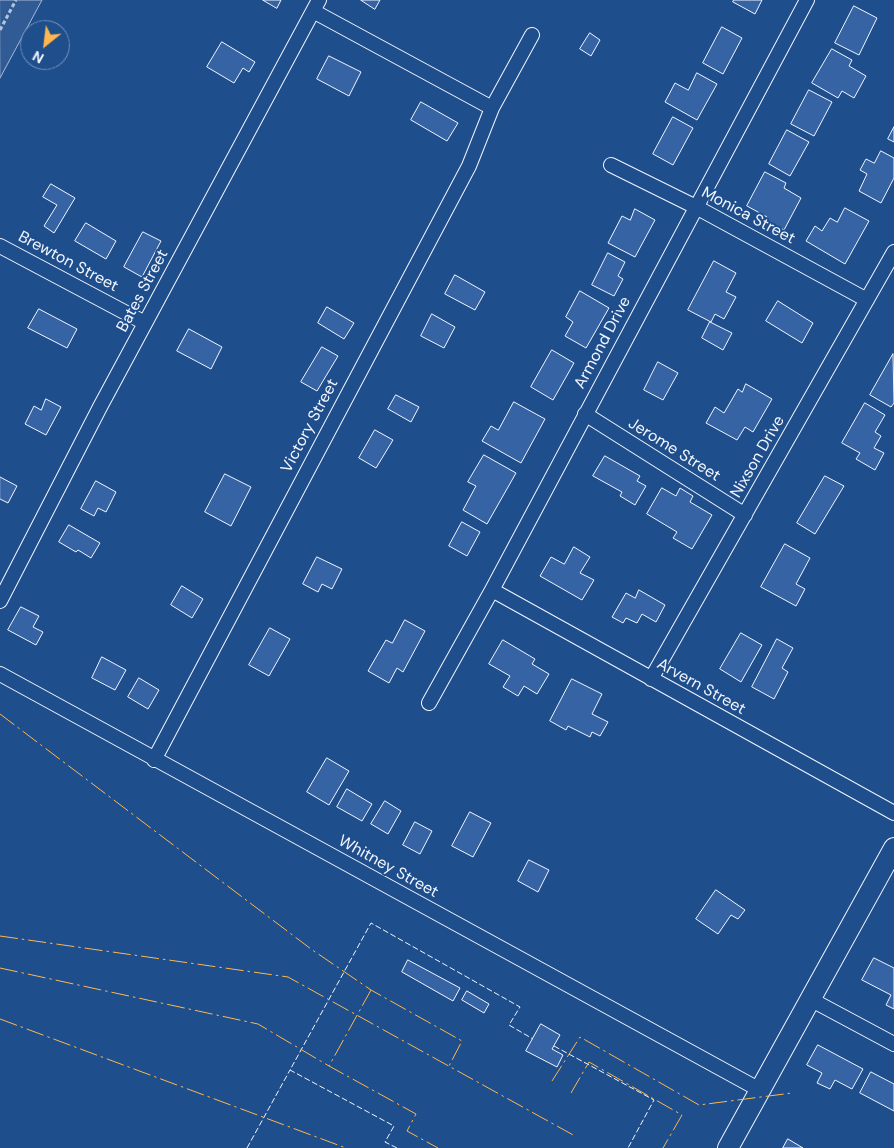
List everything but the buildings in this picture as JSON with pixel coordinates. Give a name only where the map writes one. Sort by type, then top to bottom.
[{"type":"street","name":"Armond Drive","points":[[429,703],[492,590],[807,0]]},
{"type":"street","points":[[316,5],[492,108]]},
{"type":"street","name":"Bates Street","points":[[0,601],[96,416],[316,5]]},
{"type":"street","name":"Victory Street","points":[[154,760],[469,166],[492,108],[532,35]]},
{"type":"street","name":"Monica Street","points":[[611,165],[696,207],[867,300]]},
{"type":"street","name":"Brewton Street","points":[[0,246],[145,324]]},
{"type":"street","name":"Nixson Drive","points":[[651,679],[894,252]]},
{"type":"street","name":"Jerome Street","points":[[585,414],[745,516]]},
{"type":"street","name":"Arvern Street","points":[[492,590],[894,813]]},
{"type":"street","name":"Whitney Street","points":[[0,674],[760,1090]]},
{"type":"street","points":[[728,1148],[894,848]]},
{"type":"street","points":[[810,999],[894,1044]]},
{"type":"path","points":[[0,30],[16,0]]},
{"type":"shaded area","points":[[0,0],[42,0],[31,20],[20,20],[20,41],[0,78]]},
{"type":"fence","points":[[397,1148],[385,1142],[394,1126],[290,1070],[371,923],[520,1007],[509,1025],[533,1039]]},
{"type":"fence","points":[[554,1046],[654,1100],[628,1148]]},
{"type":"fence","points":[[247,1148],[290,1070]]},
{"type":"power","points":[[0,714],[311,949],[371,990],[462,1041],[449,1066]]},
{"type":"power","points":[[0,936],[288,977],[575,1136]]},
{"type":"power","points":[[0,968],[258,1024],[329,1066]]},
{"type":"power","points":[[371,990],[329,1066],[416,1114],[407,1131],[438,1148]]},
{"type":"power","points":[[0,1019],[346,1148]]},
{"type":"power","points":[[552,1081],[580,1037],[699,1105],[792,1093]]},
{"type":"power","points":[[571,1093],[589,1062],[682,1115],[663,1148]]}]
